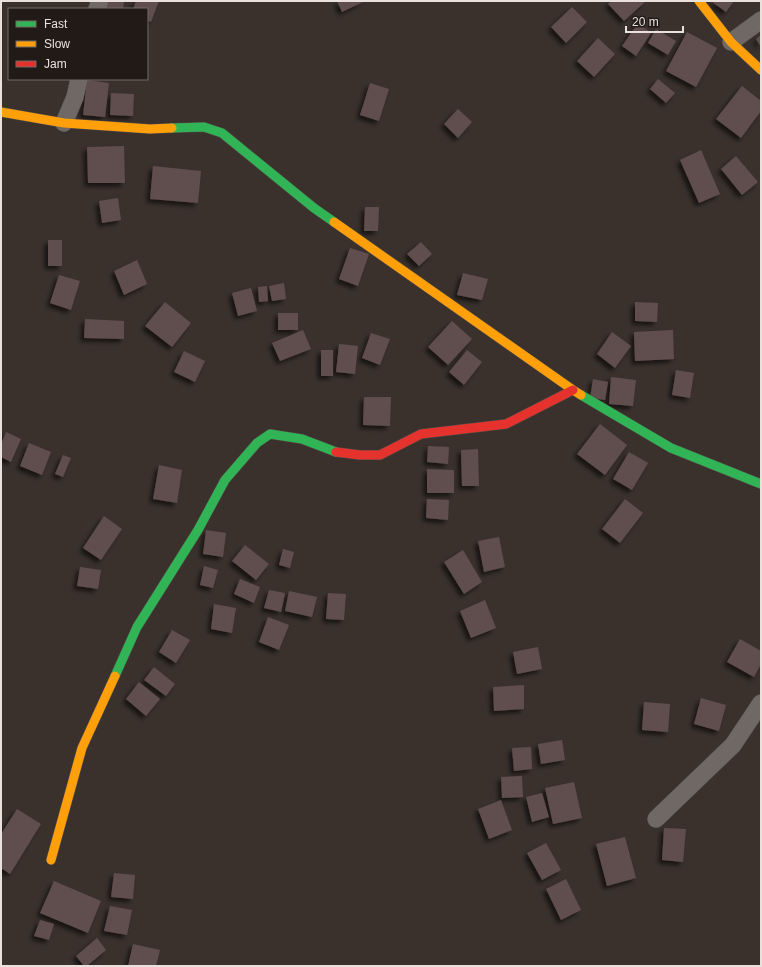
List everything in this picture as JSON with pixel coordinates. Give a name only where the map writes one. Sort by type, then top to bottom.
[{"type":"street","points":[[699,1],[731,42],[761,70]]},
{"type":"street","points":[[731,42],[761,20]]},
{"type":"street","points":[[64,123],[75,97],[79,80]]},
{"type":"street","points":[[1,112],[64,123],[150,128],[204,127],[222,133],[314,208],[573,390],[671,448],[761,484]]},
{"type":"street","points":[[51,860],[82,748],[137,627],[198,530],[225,480],[257,442],[270,434],[302,439],[336,452],[360,455],[380,455],[421,434],[506,424],[573,390]]},
{"type":"street","points":[[656,819],[733,745],[761,703]]},
{"type":"building","points":[[107,1],[124,1],[123,8],[105,8]]},
{"type":"building","points":[[136,1],[159,1],[151,22],[148,20],[148,8],[133,8]]},
{"type":"building","points":[[337,1],[365,1],[342,12]]},
{"type":"building","points":[[611,1],[646,1],[624,21],[608,4]]},
{"type":"building","points":[[711,1],[734,1],[726,12]]},
{"type":"building","points":[[572,7],[587,22],[566,43],[551,27]]},
{"type":"building","points":[[638,23],[651,33],[636,56],[622,46]]},
{"type":"building","points":[[656,29],[676,41],[668,55],[648,43]]},
{"type":"building","points":[[687,32],[717,48],[696,87],[666,71]]},
{"type":"building","points":[[761,35],[761,47],[756,39]]},
{"type":"building","points":[[598,38],[615,54],[594,77],[577,61]]},
{"type":"building","points":[[658,79],[675,93],[666,103],[650,89]]},
{"type":"building","points":[[87,80],[109,83],[105,117],[83,115]]},
{"type":"building","points":[[370,83],[389,89],[379,121],[360,115]]},
{"type":"building","points":[[742,86],[761,101],[761,111],[741,138],[716,119]]},
{"type":"building","points":[[111,93],[134,94],[133,116],[110,115]]},
{"type":"building","points":[[458,109],[472,122],[458,138],[444,124]]},
{"type":"building","points":[[124,146],[125,183],[88,183],[87,147]]},
{"type":"building","points":[[701,150],[720,194],[699,203],[680,160]]},
{"type":"building","points":[[736,156],[758,182],[742,195],[721,169]]},
{"type":"building","points":[[153,166],[201,171],[198,203],[150,199]]},
{"type":"building","points":[[118,198],[121,220],[102,223],[99,201]]},
{"type":"building","points":[[365,207],[379,207],[378,231],[364,231]]},
{"type":"building","points":[[48,240],[62,240],[62,266],[48,266]]},
{"type":"building","points":[[421,242],[432,254],[419,266],[407,254]]},
{"type":"building","points":[[350,248],[369,254],[358,286],[339,279]]},
{"type":"building","points":[[137,260],[147,284],[124,295],[114,271]]},
{"type":"building","points":[[463,273],[488,279],[482,300],[457,295]]},
{"type":"building","points":[[59,275],[80,281],[71,310],[50,303]]},
{"type":"building","points":[[284,283],[286,299],[272,301],[269,286]]},
{"type":"building","points":[[267,286],[268,301],[259,302],[258,287]]},
{"type":"building","points":[[251,288],[257,311],[238,316],[232,293]]},
{"type":"building","points":[[165,302],[191,323],[172,347],[145,326]]},
{"type":"building","points":[[635,302],[658,303],[657,322],[635,321]]},
{"type":"building","points":[[278,313],[298,313],[298,330],[278,330]]},
{"type":"building","points":[[85,319],[124,321],[124,339],[84,338]]},
{"type":"building","points":[[452,321],[472,339],[448,365],[428,347]]},
{"type":"building","points":[[303,330],[311,349],[280,361],[272,343]]},
{"type":"building","points":[[673,330],[674,359],[635,361],[634,332]]},
{"type":"building","points":[[612,332],[631,346],[615,368],[597,354]]},
{"type":"building","points":[[371,333],[390,339],[380,365],[362,358]]},
{"type":"building","points":[[339,344],[358,346],[355,374],[336,372]]},
{"type":"building","points":[[321,350],[333,350],[333,376],[321,376]]},
{"type":"building","points":[[467,350],[482,362],[464,385],[449,372]]},
{"type":"building","points":[[184,351],[205,361],[195,382],[174,372]]},
{"type":"building","points":[[676,370],[694,373],[690,398],[672,395]]},
{"type":"building","points":[[611,377],[636,380],[633,406],[609,404]]},
{"type":"building","points":[[593,379],[608,382],[605,400],[590,398]]},
{"type":"building","points":[[364,397],[391,397],[390,426],[363,425]]},
{"type":"building","points":[[600,424],[627,445],[605,475],[577,454]]},
{"type":"building","points":[[6,432],[21,439],[11,462],[1,457],[1,444]]},
{"type":"building","points":[[29,443],[51,452],[42,475],[20,466]]},
{"type":"building","points":[[428,446],[449,447],[448,464],[427,462]]},
{"type":"building","points":[[478,449],[479,486],[462,486],[461,450]]},
{"type":"building","points":[[629,452],[648,463],[632,490],[613,479]]},
{"type":"building","points":[[63,455],[71,458],[63,477],[55,474]]},
{"type":"building","points":[[159,465],[182,470],[177,503],[153,499]]},
{"type":"building","points":[[427,469],[454,470],[454,493],[427,493]]},
{"type":"building","points":[[427,499],[449,500],[448,520],[426,518]]},
{"type":"building","points":[[625,499],[643,513],[620,543],[602,529]]},
{"type":"building","points":[[104,516],[122,529],[101,560],[83,548]]},
{"type":"building","points":[[206,530],[226,533],[223,557],[203,554]]},
{"type":"building","points":[[499,537],[505,567],[484,572],[478,541]]},
{"type":"building","points":[[245,545],[269,564],[256,580],[232,561]]},
{"type":"building","points":[[283,549],[294,552],[290,568],[279,565]]},
{"type":"building","points":[[463,550],[482,582],[464,594],[444,562]]},
{"type":"building","points":[[204,566],[218,570],[213,588],[200,585]]},
{"type":"building","points":[[80,567],[101,570],[98,589],[77,586]]},
{"type":"building","points":[[240,579],[260,587],[254,603],[234,594]]},
{"type":"building","points":[[269,590],[285,593],[281,612],[264,608]]},
{"type":"building","points":[[289,591],[317,597],[312,617],[285,611]]},
{"type":"building","points":[[328,593],[346,594],[344,620],[326,619]]},
{"type":"building","points":[[485,600],[496,628],[471,638],[460,611]]},
{"type":"building","points":[[214,604],[236,608],[232,633],[211,629]]},
{"type":"building","points":[[268,617],[289,625],[279,650],[259,642]]},
{"type":"building","points":[[172,630],[190,640],[176,663],[159,652]]},
{"type":"building","points":[[740,639],[761,651],[761,664],[754,677],[727,662]]},
{"type":"building","points":[[538,647],[542,669],[517,674],[513,652]]},
{"type":"building","points":[[154,667],[175,684],[166,696],[144,680]]},
{"type":"building","points":[[139,682],[160,699],[146,716],[126,699]]},
{"type":"building","points":[[524,685],[524,709],[494,711],[493,687]]},
{"type":"building","points":[[701,698],[726,705],[719,731],[694,724]]},
{"type":"building","points":[[644,702],[670,704],[668,732],[642,730]]},
{"type":"building","points":[[562,740],[565,760],[541,764],[538,744]]},
{"type":"building","points":[[531,747],[532,769],[514,771],[512,748]]},
{"type":"building","points":[[522,776],[523,797],[502,798],[501,777]]},
{"type":"building","points":[[574,782],[582,818],[553,824],[545,788]]},
{"type":"building","points":[[542,793],[549,817],[532,822],[526,797]]},
{"type":"building","points":[[501,800],[512,830],[489,839],[478,809]]},
{"type":"building","points":[[17,809],[41,824],[10,874],[1,868],[1,834]]},
{"type":"building","points":[[664,828],[686,829],[683,862],[662,860]]},
{"type":"building","points":[[625,837],[636,878],[607,886],[596,844]]},
{"type":"building","points":[[546,843],[561,870],[542,880],[527,853]]},
{"type":"building","points":[[114,873],[135,875],[133,899],[111,897]]},
{"type":"building","points":[[566,879],[581,910],[561,920],[546,889]]},
{"type":"building","points":[[54,881],[101,901],[88,933],[40,913]]},
{"type":"building","points":[[110,906],[132,910],[127,935],[104,931]]},
{"type":"building","points":[[40,920],[54,924],[49,940],[34,936]]},
{"type":"building","points":[[97,938],[106,950],[87,966],[84,966],[76,956]]},
{"type":"building","points":[[133,944],[160,950],[156,966],[128,966]]},
{"type":"traffic: fast","points":[[172,128],[204,127],[222,133],[314,208],[334,222]]},
{"type":"traffic: fast","points":[[581,395],[671,448],[761,484]]},
{"type":"traffic: fast","points":[[115,676],[137,627],[198,530],[225,480],[257,443],[270,434],[302,439],[336,452]]},
{"type":"traffic: slow","points":[[699,1],[731,42],[761,70]]},
{"type":"traffic: slow","points":[[1,112],[64,123],[150,129],[172,128]]},
{"type":"traffic: slow","points":[[334,222],[581,395]]},
{"type":"traffic: slow","points":[[51,860],[82,748],[115,676]]},
{"type":"traffic: jam","points":[[336,452],[360,455],[380,455],[421,434],[506,424],[573,390]]}]
